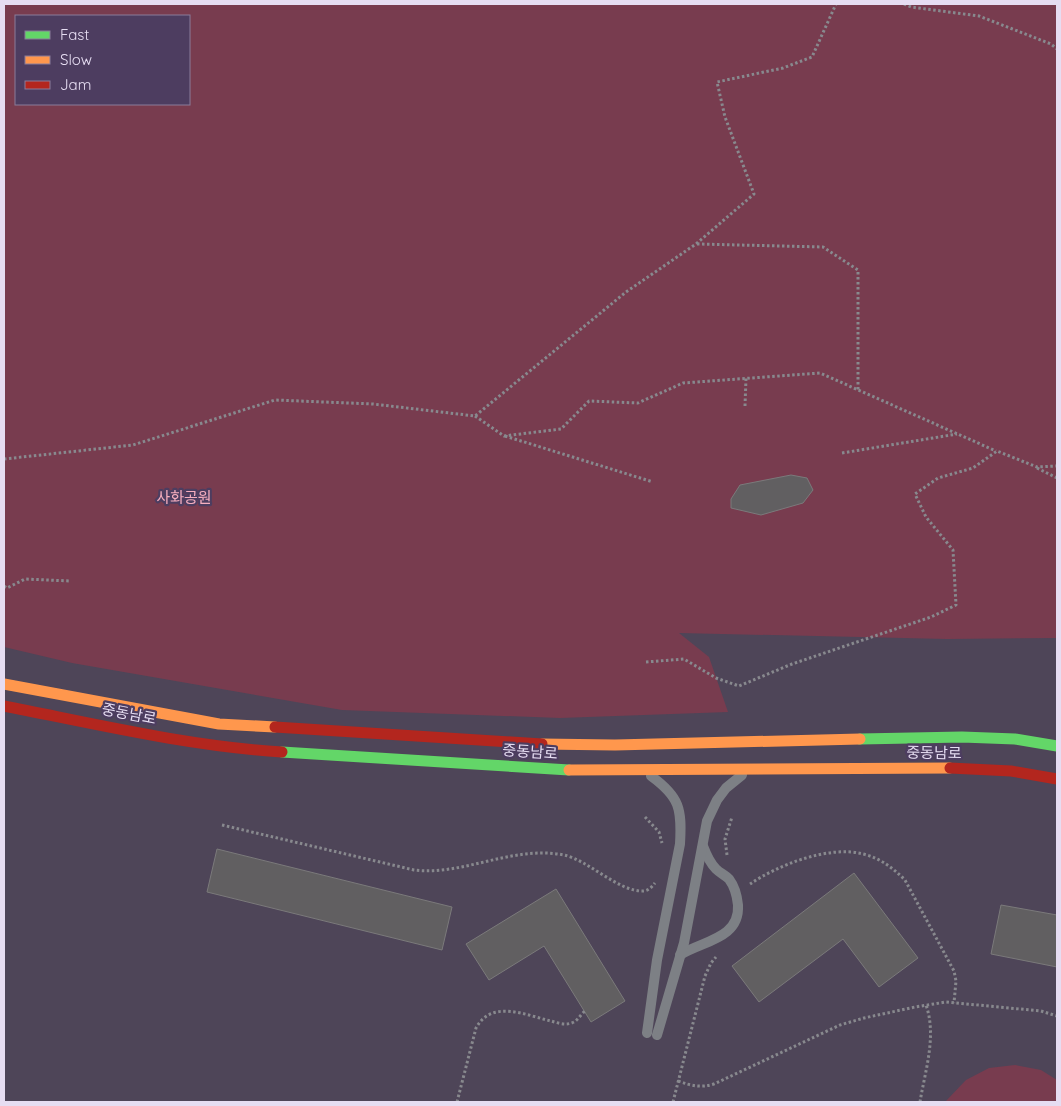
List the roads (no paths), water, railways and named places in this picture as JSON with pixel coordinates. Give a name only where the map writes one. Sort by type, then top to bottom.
[{"type":"street","name":"중동남로","points":[[4,684],[219,724],[481,741],[606,745],[962,737],[1015,740],[1057,746]]},
{"type":"street","name":"중동남로","points":[[4,706],[230,748],[571,770],[937,767],[1011,771],[1057,778]]},
{"type":"lane","points":[[634,769],[650,776],[672,794],[681,817],[680,844],[657,960],[652,1034],[680,955],[694,898],[708,821],[726,788],[751,769]]},
{"type":"lane","points":[[680,955],[691,948],[717,939],[727,932],[734,923],[738,908],[737,893],[729,879],[715,868],[703,846]]},
{"type":"park label","name":"사화공원","points":[[184,498]]}]
